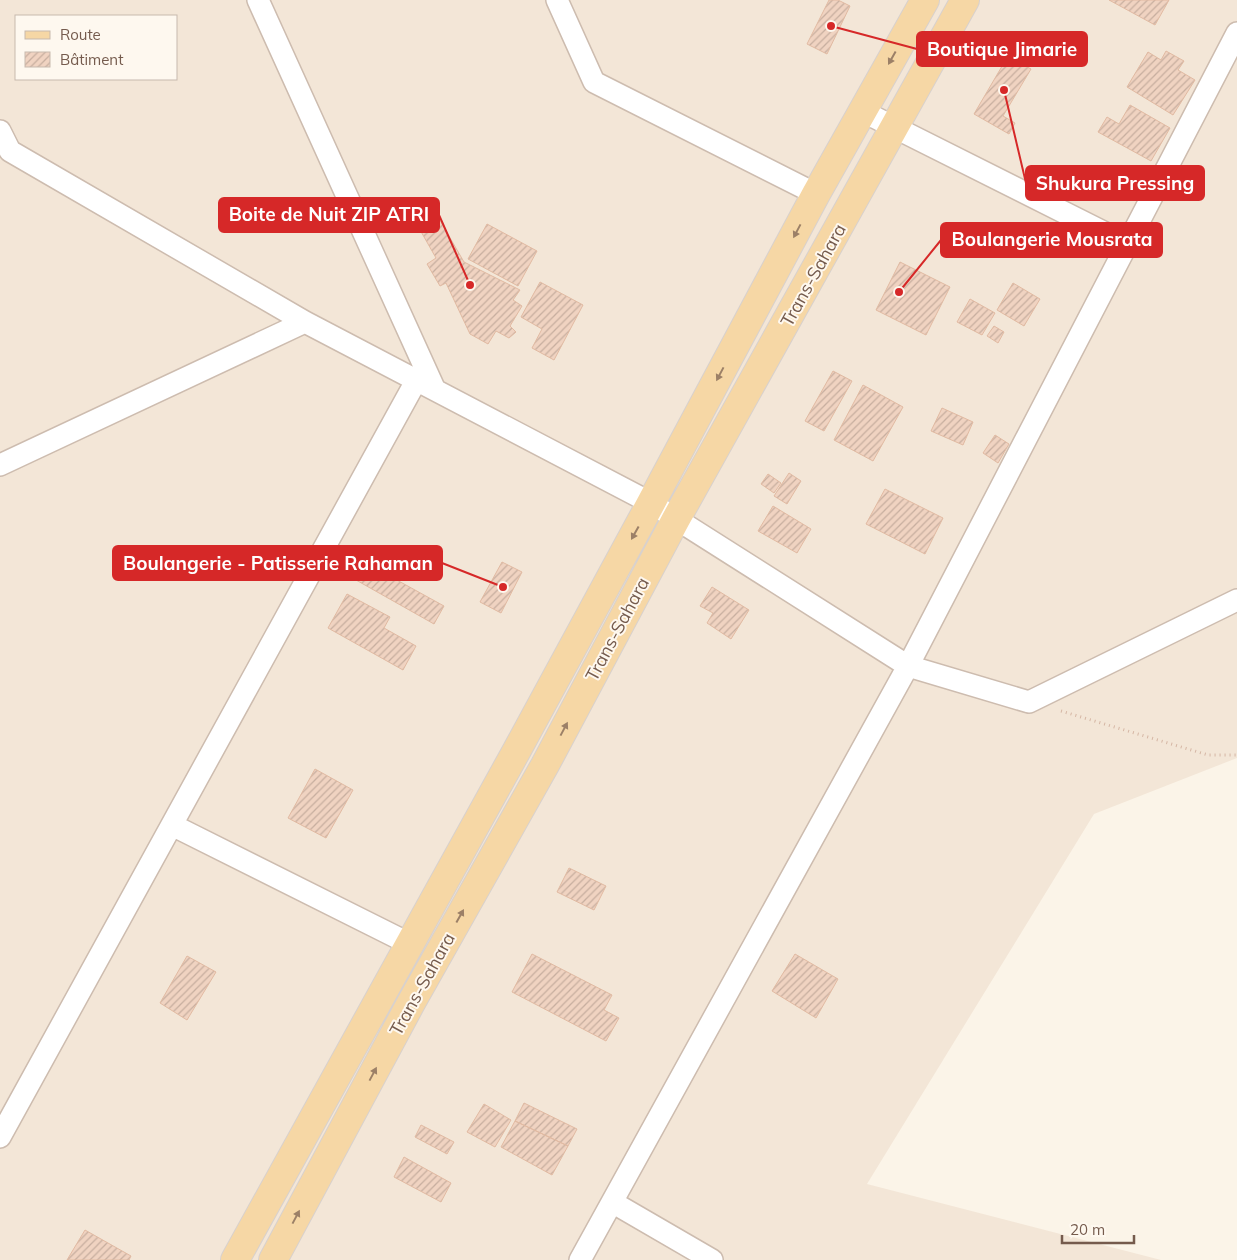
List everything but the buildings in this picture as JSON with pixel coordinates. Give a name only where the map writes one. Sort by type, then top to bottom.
[{"type":"main road","name":"Trans-Sahara","points":[[235,1260],[518,750],[816,194],[925,0]]},
{"type":"main road","name":"Trans-Sahara","points":[[272,1260],[411,1003],[545,765],[676,519],[965,0]]},
{"type":"main road","points":[[518,750],[545,765]]},
{"type":"main road","points":[[386,988],[411,1003]]},
{"type":"street","points":[[258,0],[435,390]]},
{"type":"street","points":[[557,0],[594,82],[816,194]]},
{"type":"street","points":[[580,1260],[908,666],[1127,244],[1231,55],[1237,32]]},
{"type":"street","points":[[862,111],[1127,244]]},
{"type":"street","points":[[0,131],[5,154],[305,322],[651,503],[908,666],[1029,702],[1237,600]]},
{"type":"street","points":[[0,465],[305,322]]},
{"type":"street","points":[[0,1137],[416,381]]},
{"type":"street","points":[[172,825],[410,944]]},
{"type":"street","points":[[612,1202],[712,1260]]},
{"type":"path","points":[[1029,702],[1208,755],[1237,756]]},
{"type":"shaded area","points":[[0,0],[1237,0],[1237,758],[1094,814],[867,1184],[1161,1260],[0,1260]]},
{"type":"place","name":"Boutique Jimarie","points":[[831,26]]},
{"type":"place","name":"Shukura Pressing","points":[[1004,90]]},
{"type":"place","name":"Boite de Nuit ZIP ATRI","points":[[470,285]]},
{"type":"place","name":"Boulangerie Mousrata","points":[[899,292]]},
{"type":"place","name":"Boulangerie - Patisserie Rahaman","points":[[503,587]]}]
